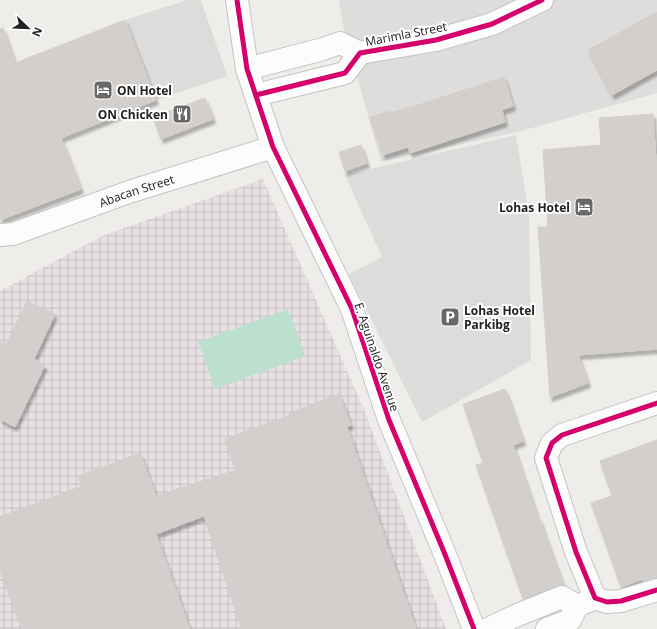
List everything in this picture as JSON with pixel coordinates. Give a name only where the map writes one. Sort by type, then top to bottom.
[{"type":"street","name":"E. Aguinaldo Avenue","points":[[237,0],[247,69],[274,147],[352,310],[389,420],[444,552],[474,629]]},
{"type":"street","name":"Marimla Street","points":[[247,69],[323,50],[340,43],[360,53],[436,40],[492,24],[542,0]]},
{"type":"street","name":"Marimla Street","points":[[256,95],[345,73],[360,53]]},
{"type":"street","name":"Abacan Street","points":[[0,235],[13,234],[129,192],[274,147]]},
{"type":"street","points":[[586,602],[576,552],[546,458],[552,443],[562,436],[657,403]]},
{"type":"street","points":[[488,629],[562,597],[586,602],[621,601],[657,590]]},
{"type":"street","points":[[547,629],[570,620],[586,602]]},
{"type":"shaded area","points":[[187,0],[201,0],[227,76],[156,100],[125,20]]},
{"type":"shaded area","points":[[339,0],[657,0],[657,93],[521,131],[381,162],[344,31]]},
{"type":"shaded area","name":"Lohas Hotel Parkibg","points":[[516,135],[529,215],[531,360],[422,422],[349,274],[382,257],[345,175]]},
{"type":"shaded area","points":[[263,179],[365,412],[446,629],[0,629],[0,291],[102,236]]},
{"type":"green space","points":[[288,309],[305,356],[215,389],[198,342]]},
{"type":"building","points":[[657,12],[657,70],[612,95],[588,50]]},
{"type":"building","points":[[125,20],[156,100],[61,138],[81,189],[0,220],[0,29],[3,28],[15,63]]},
{"type":"building","points":[[504,77],[513,106],[502,110],[505,122],[410,153],[408,147],[383,155],[370,117],[415,106]]},
{"type":"building","points":[[205,98],[213,119],[161,139],[153,117]]},
{"type":"building","points":[[653,114],[657,177],[657,349],[578,355],[588,383],[550,397],[538,227],[548,227],[543,150],[601,145],[599,118]]},
{"type":"building","points":[[361,145],[367,163],[345,171],[339,152]]},
{"type":"building","points":[[27,301],[55,314],[34,359],[45,365],[15,427],[0,419],[0,342],[6,345]]},
{"type":"building","points":[[505,389],[523,441],[513,445],[538,519],[539,518],[563,585],[557,585],[523,599],[476,465],[483,463],[463,404]]},
{"type":"building","points":[[339,394],[351,425],[347,427],[416,629],[242,629],[204,516],[156,534],[190,629],[22,629],[0,570],[0,517],[82,486],[78,476],[140,453],[156,496],[236,470],[225,439],[290,415],[289,413]]},
{"type":"building","points":[[657,440],[657,578],[643,581],[642,579],[621,587],[591,503],[612,496],[600,461]]},
{"type":"cycle path","points":[[237,0],[247,69],[273,147],[352,309],[389,420],[444,552],[474,629]]},
{"type":"cycle path","points":[[256,95],[345,73],[360,53],[436,40],[492,24],[542,0]]},
{"type":"cycle path","points":[[657,403],[562,435],[552,443],[546,458],[576,552],[595,598],[607,602],[621,601],[657,590]]},
{"type":"place","name":"ON Hotel","points":[[103,90]]},
{"type":"place","name":"ON Chicken","points":[[182,114]]},
{"type":"place","name":"Lohas Hotel","points":[[584,207]]},
{"type":"place","name":"Lohas Hotel Parkibg","points":[[450,317]]}]
